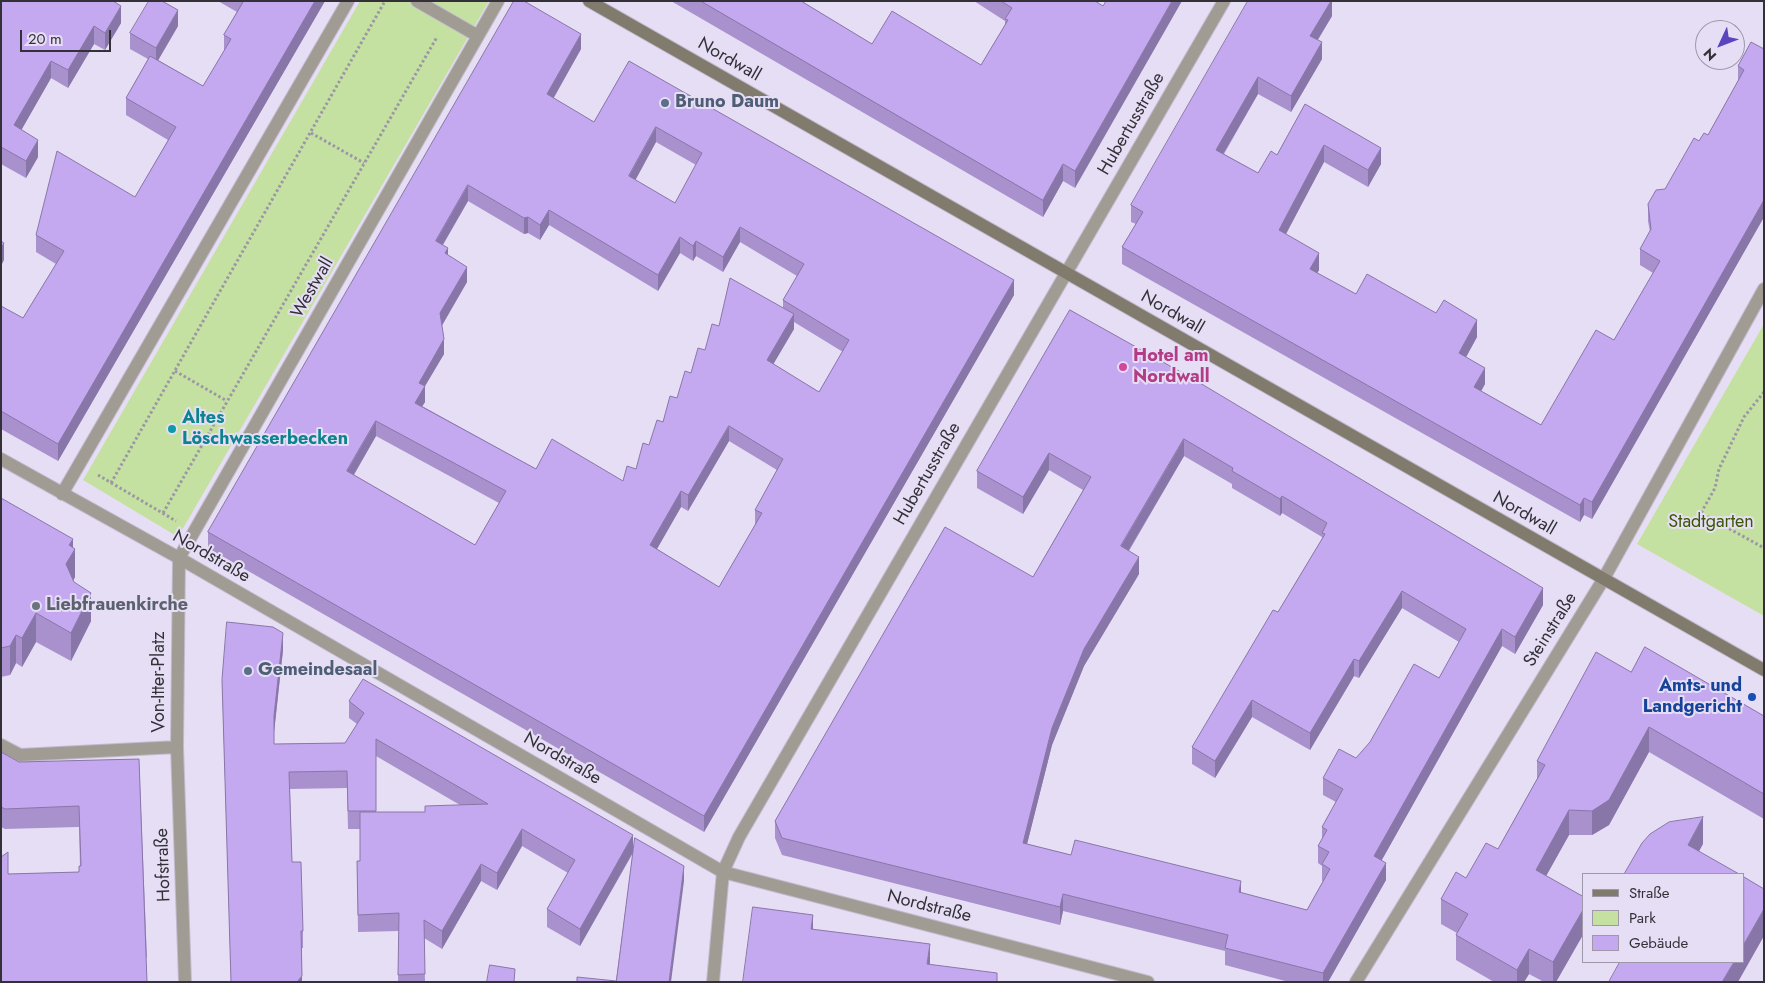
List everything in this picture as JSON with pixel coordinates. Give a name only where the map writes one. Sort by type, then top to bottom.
[{"type":"street","points":[[62,494],[348,1]]},
{"type":"street","points":[[417,1],[478,36]]},
{"type":"street","name":"Westwall","points":[[179,558],[498,1]]},
{"type":"street","name":"Nordwall","points":[[589,1],[1764,670]]},
{"type":"street","name":"Hubertusstraße","points":[[713,982],[723,872],[739,837],[1224,1]]},
{"type":"street","name":"Steinstraße","points":[[1356,982],[1603,580],[1764,290]]},
{"type":"street","name":"Nordstraße","points":[[1,460],[179,558],[723,872],[1148,982]]},
{"type":"street","name":"Von-Itter-Platz","points":[[1,745],[20,756],[177,747],[179,558]]},
{"type":"street","name":"Hofstraße","points":[[177,747],[185,982]]},
{"type":"path","points":[[111,483],[385,1]]},
{"type":"path","points":[[163,513],[448,18]]},
{"type":"path","points":[[311,133],[364,163]]},
{"type":"path","points":[[175,371],[227,401]]},
{"type":"path","points":[[1764,392],[1744,417],[1719,469],[1715,488],[1701,513],[1764,548]]},
{"type":"path","points":[[79,464],[194,532]]},
{"type":"green space","points":[[360,1],[489,1],[178,537],[83,480]]},
{"type":"green space","name":"Stadtgarten","points":[[1764,324],[1764,616],[1637,544]]},
{"type":"building","points":[[1,1],[113,1],[121,6],[105,33],[94,26],[68,70],[51,61],[14,125],[38,140],[26,161],[1,147]]},
{"type":"building","points":[[149,1],[162,1],[178,10],[156,48],[130,33]]},
{"type":"building","points":[[244,1],[315,1],[58,444],[1,411],[1,306],[23,318],[64,251],[36,235],[57,151],[135,197],[176,127],[126,98],[150,56],[203,86],[231,39],[224,35]]},
{"type":"building","points":[[514,1],[524,1],[581,34],[547,94],[594,122],[629,61],[1014,280],[704,816],[208,532]],"holes":[[[656,127],[702,153],[675,203],[629,176]],[[468,185],[524,218],[528,217],[540,225],[549,210],[658,275],[680,237],[693,246],[696,241],[723,257],[740,227],[804,264],[783,300],[849,340],[819,392],[767,360],[794,314],[730,278],[719,326],[712,324],[705,350],[698,348],[691,373],[685,371],[677,398],[670,396],[663,422],[657,420],[649,445],[643,443],[636,469],[627,466],[623,481],[552,439],[536,469],[415,403],[425,386],[419,383],[444,339],[440,313],[467,267],[445,253],[448,248],[436,241]],[[376,421],[506,491],[475,545],[347,471]],[[729,426],[783,459],[755,510],[762,513],[719,587],[650,545],[681,491],[688,495]]]},
{"type":"building","points":[[701,1],[801,1],[872,44],[892,11],[981,65],[1008,20],[1005,19],[1012,8],[1001,1],[1095,1],[1103,6],[1106,1],[1172,1],[1075,171],[1063,164],[1043,200]]},
{"type":"building","points":[[1248,1],[1331,1],[1310,36],[1322,42],[1291,96],[1258,77],[1216,150],[1258,173],[1271,151],[1277,155],[1305,104],[1381,148],[1368,170],[1324,145],[1279,230],[1319,253],[1310,269],[1356,294],[1367,274],[1436,313],[1444,300],[1477,320],[1459,353],[1485,368],[1474,387],[1541,425],[1596,330],[1614,340],[1660,261],[1640,249],[1651,229],[1648,204],[1656,190],[1665,189],[1694,138],[1699,141],[1704,133],[1708,135],[1745,70],[1745,53],[1751,42],[1764,49],[1764,200],[1592,502],[1584,498],[1580,505],[1122,247],[1143,212],[1131,205]]},
{"type":"building","points":[[1070,310],[1195,380],[1543,588],[1515,637],[1502,629],[1374,856],[1386,863],[1323,973],[1225,948],[1228,935],[1063,894],[1060,907],[782,838],[775,821],[945,527],[1033,577],[1091,477],[1049,453],[1023,497],[977,471]],"holes":[[[1184,439],[1233,468],[1232,471],[1280,499],[1282,496],[1327,523],[1322,533],[1325,534],[1278,612],[1273,610],[1192,747],[1215,761],[1252,700],[1310,733],[1354,659],[1359,661],[1402,591],[1466,629],[1439,678],[1414,664],[1370,742],[1356,758],[1339,749],[1323,778],[1343,789],[1322,827],[1327,830],[1318,846],[1329,852],[1322,864],[1330,869],[1307,910],[1239,892],[1241,881],[1075,840],[1071,855],[1023,843],[1052,728],[1084,649],[1139,557],[1121,546]]]},
{"type":"building","name":"Liebfrauenkirche","points":[[1,498],[73,539],[69,545],[75,549],[66,564],[74,582],[91,593],[71,633],[36,613],[22,638],[16,635],[10,646],[1,648]]},
{"type":"building","points":[[227,622],[273,627],[283,633],[274,716],[274,744],[345,743],[364,713],[349,701],[363,679],[633,835],[580,929],[547,909],[575,860],[522,829],[497,873],[481,864],[442,931],[424,920],[425,974],[398,975],[399,913],[358,915],[357,861],[360,861],[360,812],[425,812],[425,806],[488,804],[376,739],[376,811],[348,811],[347,771],[289,772],[292,862],[301,862],[302,976],[297,982],[231,982],[222,680]]},
{"type":"building","points":[[1645,647],[1764,716],[1764,794],[1649,727],[1609,800],[1592,811],[1569,810],[1536,870],[1582,896],[1582,911],[1553,962],[1529,949],[1517,970],[1456,935],[1468,914],[1441,899],[1456,872],[1466,878],[1486,843],[1498,849],[1545,765],[1537,761],[1596,652],[1631,672]]},
{"type":"building","points":[[1,752],[19,762],[139,759],[147,982],[1,982],[1,857],[8,852],[8,874],[79,872],[79,866],[81,866],[79,806],[5,809],[1,807]]},
{"type":"building","points":[[1703,817],[1688,845],[1737,873],[1625,873],[1642,843],[1650,834],[1669,822]]},
{"type":"building","points":[[635,838],[684,866],[669,982],[577,982],[577,977],[616,981]]},
{"type":"building","points":[[1745,878],[1764,889],[1764,909],[1745,942]]},
{"type":"building","points":[[753,907],[813,915],[811,929],[930,944],[927,964],[997,973],[997,982],[743,982]]},
{"type":"building","points":[[1619,963],[1733,963],[1722,982],[1609,982]]},
{"type":"building","points":[[490,965],[515,969],[514,982],[487,982]]},
{"type":"place","name":"Bruno Daum","points":[[665,103]]},
{"type":"place","name":"Hotel am Nordwall","points":[[1123,367]]},
{"type":"place","name":"Altes Löschwasserbecken","points":[[172,429]]},
{"type":"place","name":"Liebfrauenkirche","points":[[36,606]]},
{"type":"place","name":"Gemeindesaal","points":[[248,671]]},
{"type":"place","name":"Amts- und Landgericht","points":[[1752,697]]}]
